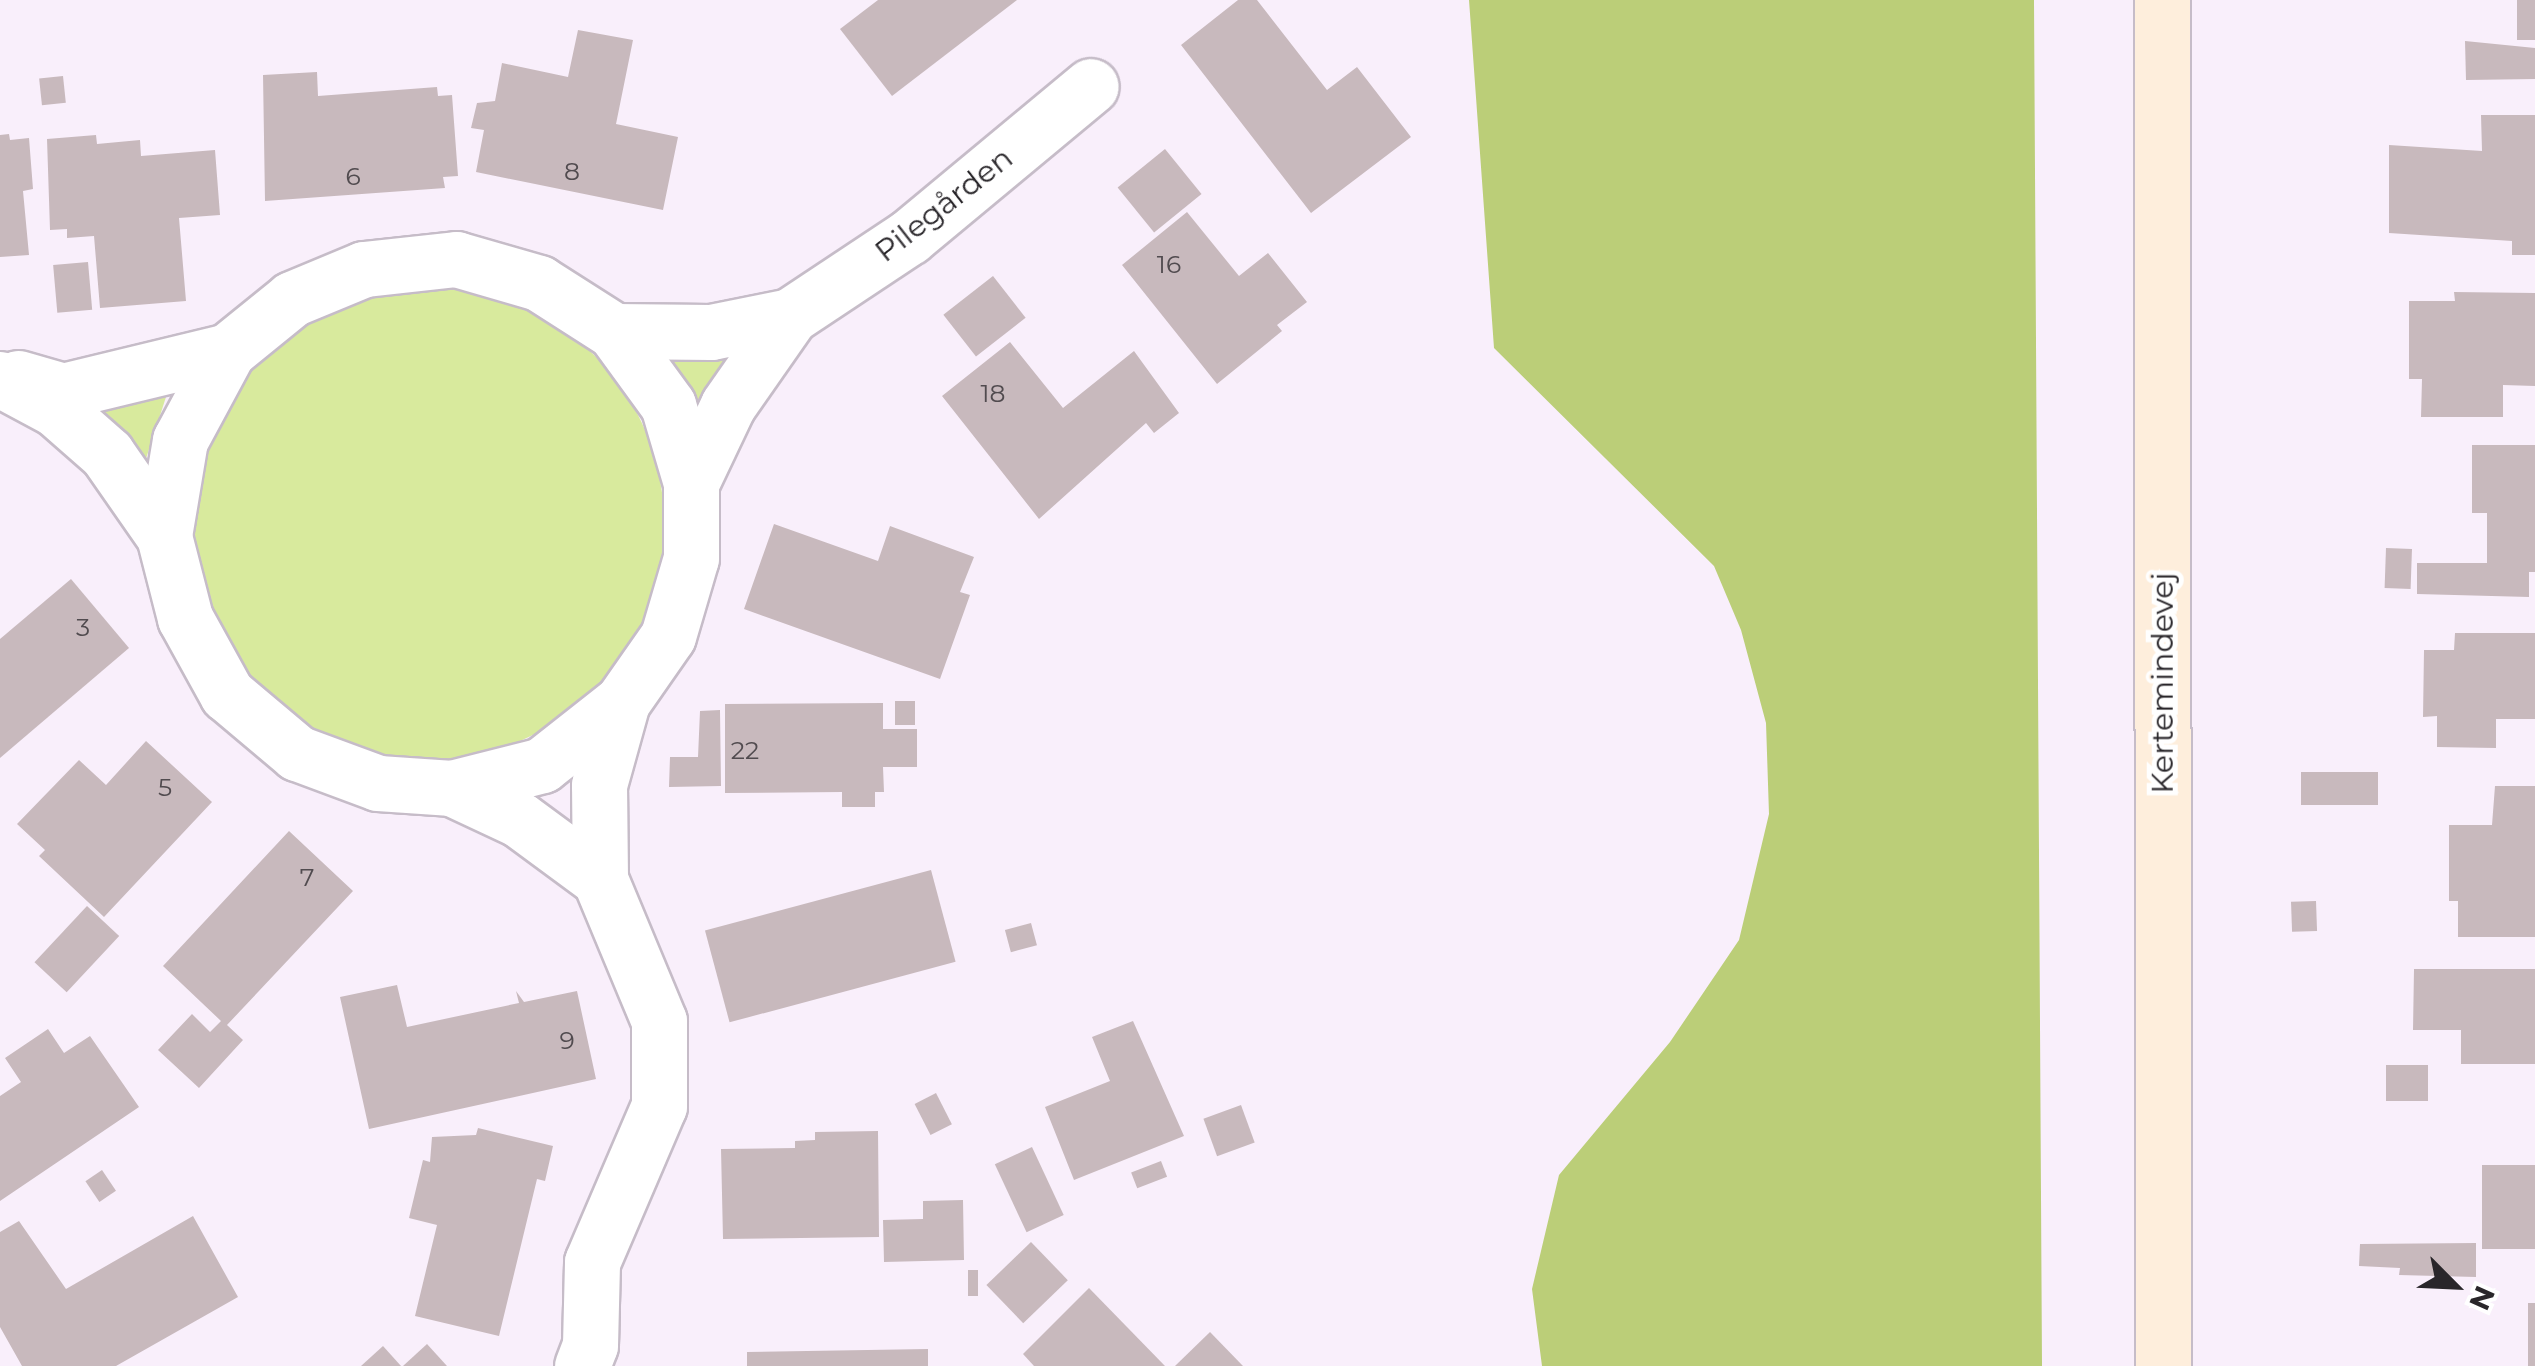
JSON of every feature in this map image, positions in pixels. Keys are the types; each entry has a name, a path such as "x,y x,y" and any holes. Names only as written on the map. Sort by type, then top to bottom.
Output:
{"main road":[{"name":"Kertemindevej","path":"2162,0 2164,1366"}],"street":[{"name":"Pilegården","path":"691,483 728,404 790,316 910,237 1092,86"},
{"name":"Pilegården","path":"0,376 56,409 107,454 164,536 184,618 227,694 297,753 378,782 452,788 542,765 622,702 668,636 692,558 691,483 668,405 614,331 539,283 456,259 346,277 292,299 228,351 180,440 164,536"},
{"name":"Pilegården","path":"614,331 711,332 790,316"},
{"name":"Pilegården","path":"0,376 63,391 228,351"},
{"name":"Pilegården","path":"591,1359 592,1262 659,1106 659,1021 600,878 599,786 622,702"},
{"name":"Pilegården","path":"452,788 520,820 600,878"}],"green space":[{"path":"1469,0 2034,0 2042,1366 1542,1366 1532,1289 1559,1175 1670,1042 1739,940 1769,814 1766,723 1741,630 1714,566 1494,348"},
{"path":"427,286 473,291 518,304 559,326 594,356 624,391 646,432 659,477 664,523 659,569 646,614 624,655 594,690 559,720 518,742 473,755 427,760 381,755 336,742 295,720 260,690 230,655 208,614 195,569 190,523 195,477 208,432 230,391 260,356 295,326 336,304 381,291"},
{"path":"756,340 700,414 668,360"},
{"path":"166,397 142,471 87,410"}],"building":[{"path":"878,0 1017,0 892,96 840,29"},
{"path":"1238,0 1257,0 1327,90 1357,67 1411,137 1311,213 1181,45"},
{"path":"2517,0 2535,0 2535,40 2517,40"},
{"path":"578,30 633,40 616,124 678,137 663,210 476,172 484,130 471,128 477,103 495,101 502,63 568,77"},
{"path":"2465,41 2535,48 2535,79 2466,80"},
{"path":"317,72 318,96 437,87 438,96 452,95 458,176 443,177 445,188 265,201 263,75"},
{"path":"63,76 66,103 42,105 39,79"},
{"path":"2481,115 2535,115 2535,255 2512,255 2512,241 2389,233 2389,145 2482,151"},
{"path":"9,134 10,140 29,138 33,189 23,191 29,255 0,257 0,135"},
{"path":"96,135 97,144 140,140 141,156 215,150 220,215 179,218 186,301 100,308 94,236 67,238 67,229 50,230 47,139"},
{"path":"1165,149 1202,194 1154,232 1118,187"},
{"path":"1187,212 1239,276 1268,253 1307,302 1277,325 1282,331 1217,384 1122,265"},
{"path":"88,262 92,310 57,313 53,265"},
{"path":"993,276 1026,318 976,357 943,315"},
{"path":"2454,292 2535,293 2535,386 2503,385 2503,417 2421,417 2422,379 2409,379 2409,301 2455,301"},
{"path":"1010,342 1063,408 1134,351 1179,413 1154,433 1146,423 1039,519 942,396"},
{"path":"2472,445 2535,445 2535,572 2529,572 2529,597 2417,594 2417,563 2487,563 2487,513 2472,513"},
{"path":"774,524 878,561 890,526 974,557 960,592 970,595 940,679 744,609"},
{"path":"2386,548 2412,549 2411,589 2385,588"},
{"path":"71,579 129,648 0,758 0,639"},
{"path":"2455,633 2535,633 2535,719 2496,719 2496,748 2437,747 2437,716 2423,717 2424,650 2454,650"},
{"path":"895,701 915,701 915,725 895,725"},
{"path":"883,703 883,729 917,729 917,767 883,767 884,792 875,792 875,807 842,807 842,792 725,793 725,704"},
{"path":"720,710 721,786 669,787 670,757 698,757 700,711"},
{"path":"146,741 212,802 104,917 39,856 45,850 17,824 79,760 106,785"},
{"path":"2301,772 2378,772 2378,805 2301,805"},
{"path":"2495,786 2535,786 2535,937 2458,937 2458,901 2449,901 2449,825 2492,825"},
{"path":"289,831 353,891 227,1025 243,1040 199,1088 158,1050 192,1014 210,1032 221,1021 163,966"},
{"path":"931,870 956,962 730,1022 705,931"},
{"path":"2316,901 2317,931 2292,932 2291,902"},
{"path":"87,906 119,936 67,992 34,962"},
{"path":"1031,923 1037,945 1011,952 1005,930"},
{"path":"2414,969 2535,969 2535,1064 2461,1064 2461,1030 2413,1030"},
{"path":"397,985 407,1027 519,1003 516,991 524,1002 577,991 596,1079 369,1129 340,997"},
{"path":"1133,1021 1184,1136 1074,1180 1045,1107 1110,1081 1092,1037"},
{"path":"48,1029 64,1053 90,1036 139,1107 0,1201 0,1096 21,1082 5,1058"},
{"path":"2386,1065 2428,1065 2428,1101 2386,1101"},
{"path":"936,1093 952,1124 931,1135 915,1104"},
{"path":"1241,1105 1255,1143 1217,1156 1203,1119"},
{"path":"478,1128 553,1146 545,1181 537,1179 499,1336 415,1316 437,1225 409,1218 423,1160 430,1162 432,1137 476,1135"},
{"path":"878,1131 879,1237 723,1239 721,1149 795,1148 795,1141 815,1140 815,1132"},
{"path":"1032,1147 1064,1215 1027,1232 995,1164"},
{"path":"1161,1161 1167,1177 1137,1188 1131,1172"},
{"path":"2482,1165 2535,1165 2535,1249 2482,1249"},
{"path":"102,1170 116,1191 99,1202 85,1181"},
{"path":"963,1200 964,1260 884,1262 883,1220 923,1219 923,1201"},
{"path":"193,1216 238,1297 116,1366 22,1366 0,1327 0,1232 19,1221 66,1289"},
{"path":"1031,1242 1068,1280 1023,1323 986,1285"},
{"path":"2476,1243 2476,1277 2399,1275 2400,1268 2359,1266 2360,1244"},
{"path":"968,1270 978,1270 978,1296 968,1296"},
{"path":"1089,1288 1165,1366 1034,1366 1023,1354"},
{"path":"2528,1303 2535,1303 2535,1366 2528,1366"},
{"path":"1210,1332 1243,1366 1175,1366"},
{"path":"427,1344 447,1366 403,1366"},
{"path":"383,1346 401,1366 361,1366"},
{"path":"928,1349 928,1366 747,1366 747,1352"}]}
